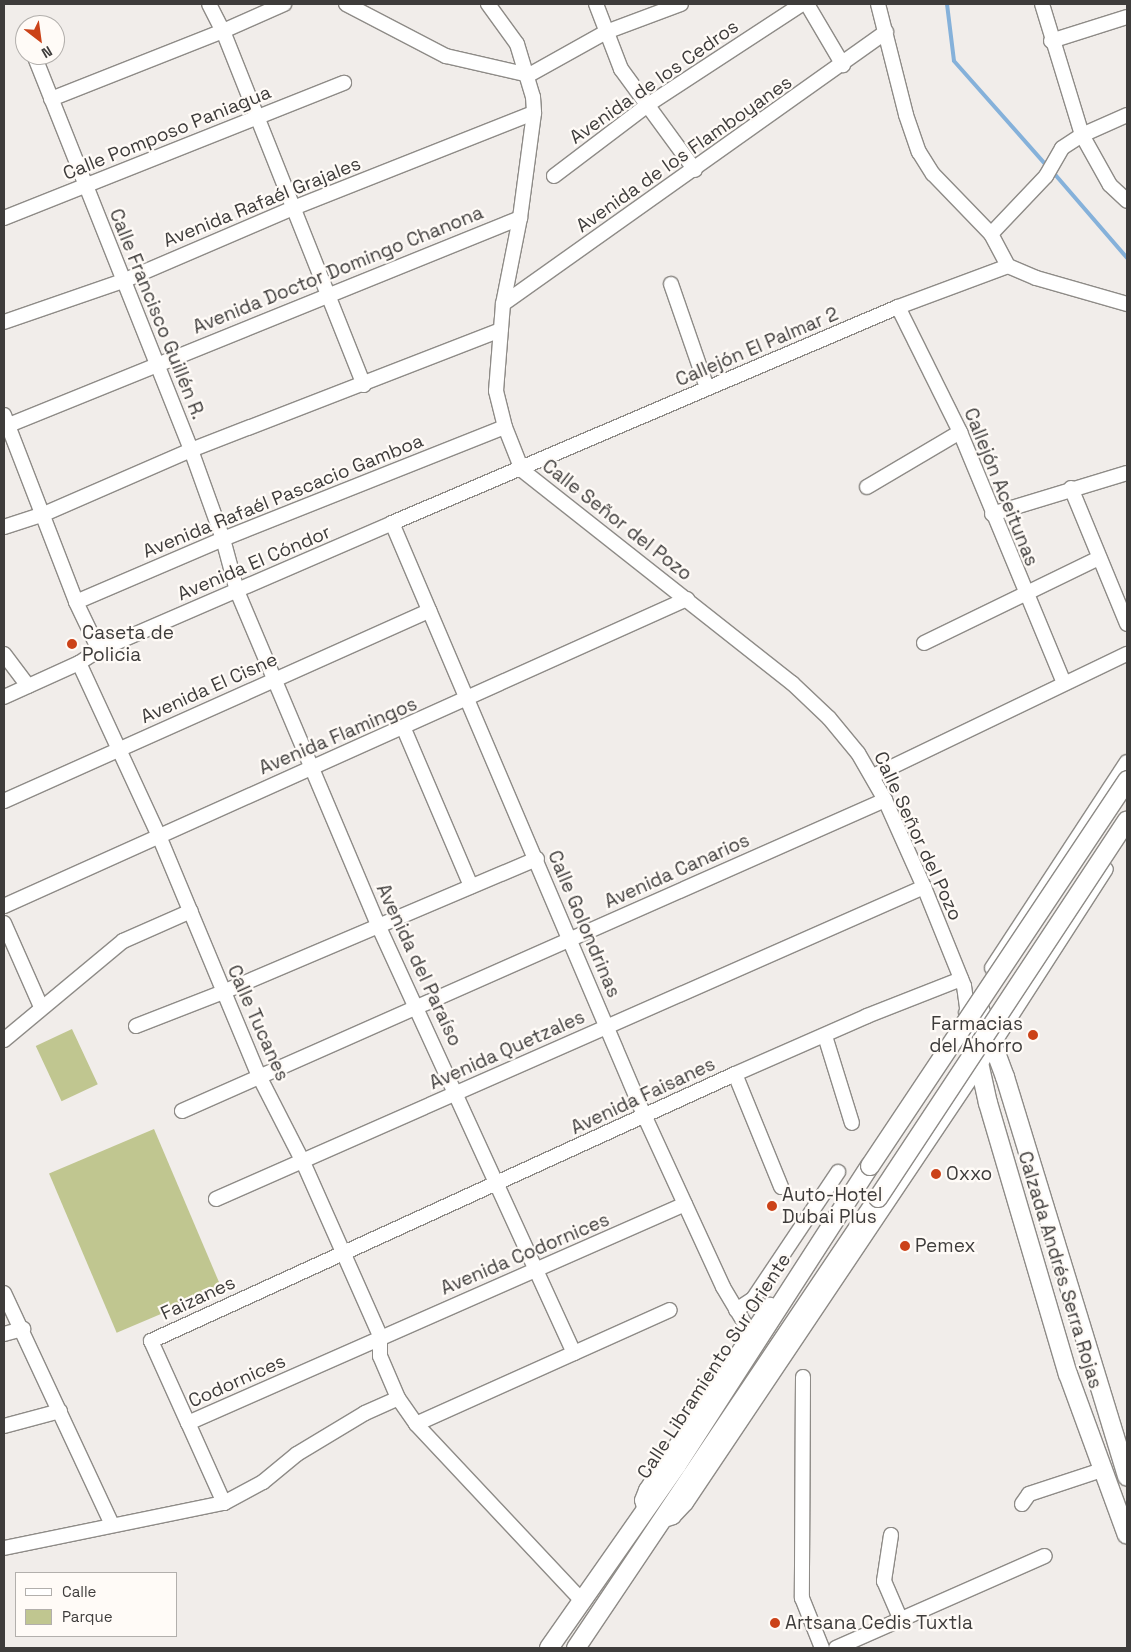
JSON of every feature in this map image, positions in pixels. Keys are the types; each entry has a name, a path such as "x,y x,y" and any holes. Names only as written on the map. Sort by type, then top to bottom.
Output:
{"main road":[{"name":"Calle Libramiento Sur Oriente","path":"549,1648 676,1465 875,1158 1127,780"},
{"path":"576,1648 661,1520 692,1478 1127,821"},
{"name":"Calzada Andrés Serra Rojas","path":"968,998 994,1044 1105,1411 1126,1469"},
{"name":"Calzada Andrés Serra Rojas","path":"968,998 979,1066 1054,1328 1083,1418 1127,1535"},
{"path":"1083,1418 1105,1411"}],"street":[{"path":"209,4 223,31 291,209 329,296 364,385"},
{"path":"51,99 223,31 284,4"},
{"path":"346,4 446,56 529,75 606,32 680,4"},
{"name":"Calle Señor del Pozo","path":"488,4 517,44 529,75 534,113 520,218 503,304 496,391 505,427 522,470 792,683 828,718 858,753 873,776 885,800 924,887 968,998"},
{"path":"596,4 621,69 649,104 695,170"},
{"name":"Avenida de los Cedros","path":"554,176 649,104 802,4"},
{"path":"807,4 843,65"},
{"path":"878,4 906,116 919,152 934,174 991,234 1008,266 1036,278 1127,304"},
{"path":"1042,4 1051,40 1082,135 1110,185 1127,201"},
{"path":"1051,40 1127,17"},
{"name":"Avenida de los Flamboyanes","path":"503,304 843,65 886,32"},
{"name":"Calle Francisco Guillén R.","path":"38,65 191,450 223,539 237,590"},
{"name":"Calle Pomposo Paniagua","path":"4,218 344,83"},
{"name":"Avenida Rafaél Grajales","path":"4,322 123,280 291,209 534,113"},
{"path":"991,234 1046,176 1062,148 1082,135 1127,115"},
{"name":"Avenida Doctor Domingo Chanona","path":"5,422 329,296 520,218"},
{"name":"Callejón El Palmar 2","path":"522,470 898,307 1008,266"},
{"path":"671,284 708,388"},
{"name":"Callejón Aceitunas","path":"898,307 960,432 1025,595 1064,683"},
{"path":"4,527 44,514 191,450 364,385 501,330"},
{"path":"5,422 44,514 76,602 99,650"},
{"name":"Avenida Rafaél Pascacio Gamboa","path":"76,602 223,539 505,427"},
{"path":"867,487 960,432"},
{"name":"Avenida El Cóndor","path":"4,697 80,663 99,650 522,470"},
{"path":"992,514 1071,488 1127,473"},
{"path":"1071,488 1127,624"},
{"name":"Calle Golondrinas","path":"392,524 537,859 644,1116 736,1310 751,1334"},
{"path":"924,643 1099,558"},
{"name":"Avenida del Paraíso","path":"237,590 378,925 458,1094 574,1353"},
{"name":"Avenida Flamingos","path":"4,906 158,836 404,729 687,599"},
{"name":"Avenida El Cisne","path":"4,801 429,611"},
{"path":"4,654 28,686"},
{"path":"873,776 1127,654"},
{"name":"Calle Tucanes","path":"80,663 191,911 259,1076 303,1162 380,1336 380,1356 398,1398 416,1424 582,1601"},
{"path":"404,729 471,886"},
{"path":"645,1511 642,1500 646,1490 751,1334 968,998 1127,762"},
{"name":"Avenida Canarios","path":"182,1111 416,1005 885,800"},
{"path":"661,1520 673,1517 686,1503 994,1044 1127,836"},
{"path":"136,1026 223,992 537,859"},
{"name":"Avenida Quetzales","path":"216,1199 458,1094 607,1026 924,887"},
{"path":"4,1040 41,1007 124,941 191,911"},
{"path":"4,923 41,1007"},
{"name":"Avenida Faisanes","path":"343,1252 498,1184 736,1074 825,1036 968,998"},
{"path":"825,1036 852,1123"},
{"path":"736,1074 781,1187"},
{"path":"736,1310 752,1299 838,1172"},
{"name":"Avenida Codornices","path":"380,1336 685,1204"},
{"name":"Faizanes","path":"188,1423 152,1341 343,1252"},
{"path":"4,1294 23,1329 112,1525"},
{"path":"416,1424 670,1310"},
{"path":"4,1334 23,1329"},
{"name":"Codornices","path":"224,1503 188,1423 380,1336"},
{"path":"803,1377 802,1598 822,1648"},
{"path":"4,1548 224,1503 264,1482 297,1454 365,1413 398,1398"},
{"path":"4,1426 60,1411"},
{"path":"1022,1504 1029,1494 1102,1470"},
{"path":"891,1535 884,1581 900,1618"},
{"path":"836,1648 900,1618 1044,1556"}],"green space":[{"path":"72,1029 98,1084 62,1101 36,1046"},
{"path":"154,1129 222,1288 117,1333 49,1174"}],"waterway":[{"path":"947,4 954,61 1047,166"},
{"path":"1052,171 1127,258"}],"place":[{"name":"Caseta de Policia","path":"72,644"},
{"name":"Farmacias del Ahorro","path":"1033,1035"},
{"name":"Oxxo","path":"936,1174"},
{"name":"Auto-Hotel Dubai Plus","path":"772,1206"},
{"name":"Pemex","path":"905,1246"},
{"name":"Artsana Cedis Tuxtla","path":"775,1623"}]}
